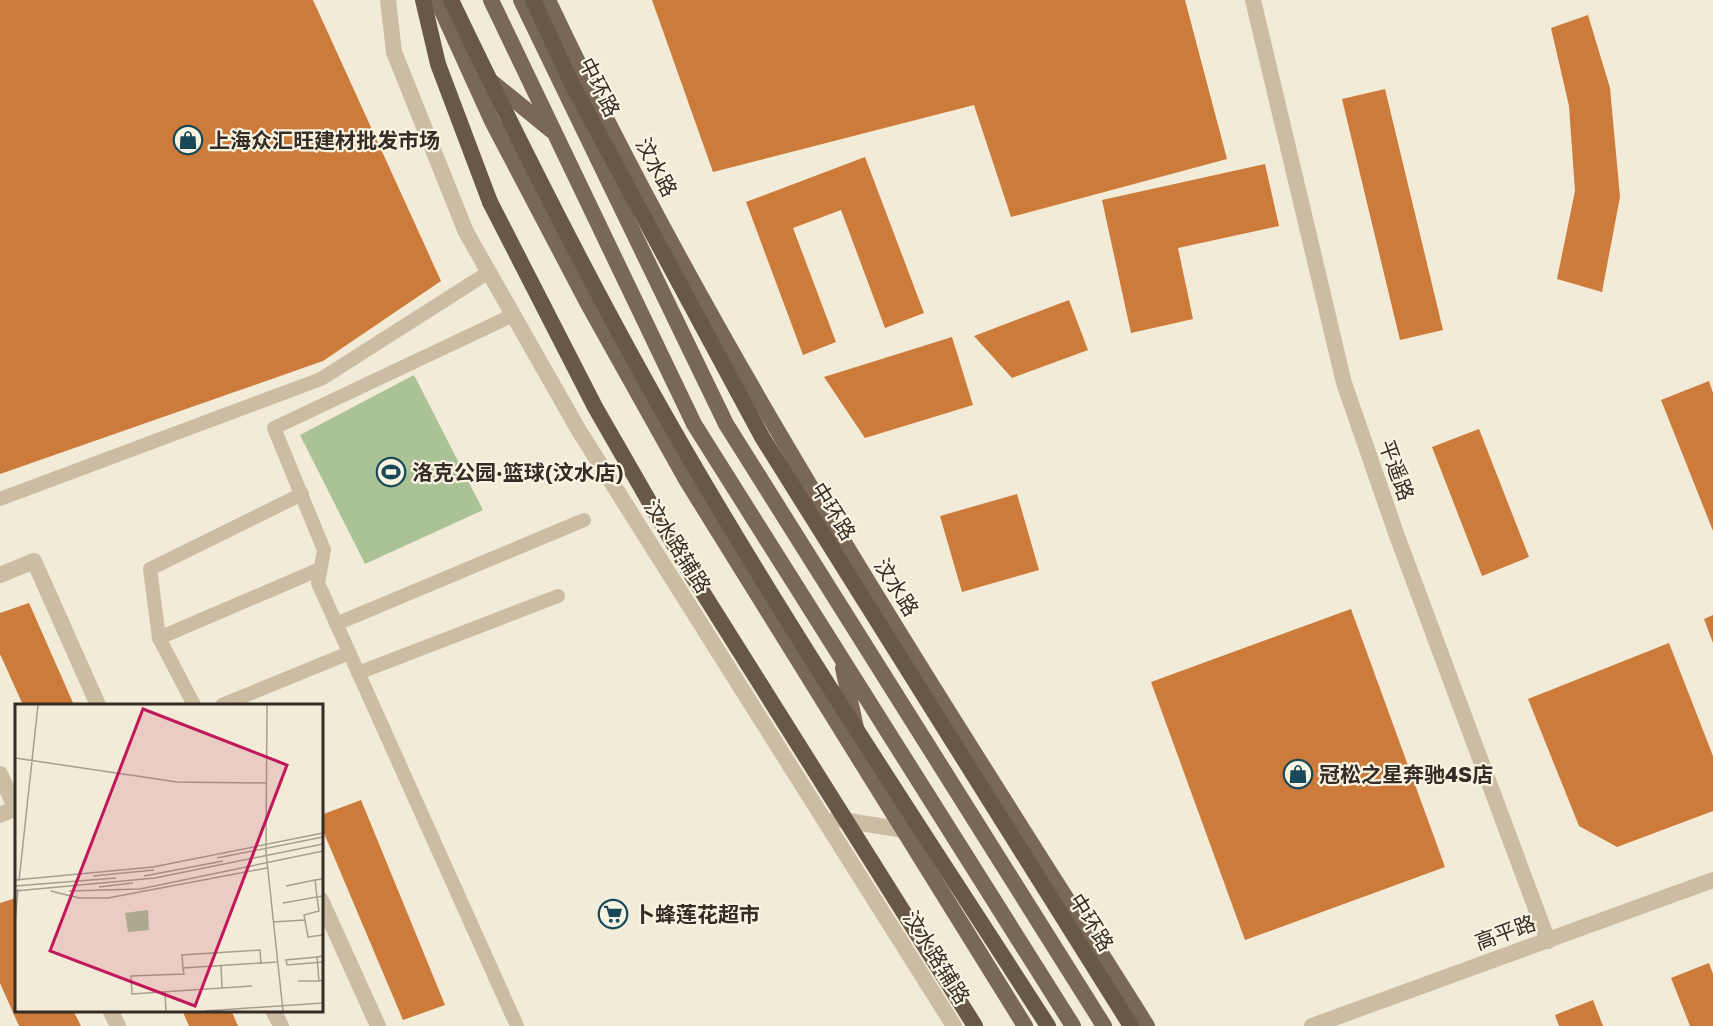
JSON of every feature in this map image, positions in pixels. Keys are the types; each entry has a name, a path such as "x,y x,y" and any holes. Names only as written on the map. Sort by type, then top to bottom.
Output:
{"highway":[{"path":"423,0 438,64 490,202 595,407 688,569 975,1026"},
{"path":"452,0 511,124 699,475 805,648 1048,1026"},
{"name":"中环路","path":"532,0 582,103 762,437 1131,1026"}],"main road":[{"path":"437,0 492,121 587,302 676,461 1025,1026"},
{"path":"491,0 694,424 1073,1026"},
{"path":"521,0 726,424 1104,1026"},
{"name":"汶水路","path":"548,0 584,77 677,253 776,430 880,603 1147,1026"},
{"path":"463,58 555,132"},
{"path":"840,655 864,766"}],"street":[{"name":"汶水路辅路","path":"388,0 394,52 466,232 585,439 954,1026"},
{"name":"平遥路","path":"1253,0 1298,196 1347,393 1389,514 1548,941"},
{"path":"0,575 34,561 98,704"},
{"path":"0,774 15,807"},
{"path":"0,815 15,809"},
{"path":"823,818 904,830"},
{"name":"高平路","path":"1312,1026 1713,880"},
{"path":"322,902 378,1026"},
{"path":"110,1011 118,1026"},
{"path":"274,1011 281,1026"}],"lane":[{"path":"0,499 321,379 489,272"},
{"path":"513,315 274,428 324,550 318,583 517,1026"},
{"path":"193,704 159,638 150,569 302,494"},
{"path":"336,624 584,520"},
{"path":"159,638 320,569"},
{"path":"358,673 558,596"},
{"path":"224,704 349,653"}],"green space":[{"name":"洛克公园·篮球(汶水店)","path":"414,375 483,510 365,564 300,435"}],"building":[{"name":"上海众汇旺建材批发市场","path":"0,0 313,0 441,281 323,361 0,474"},
{"path":"652,0 1185,0 1227,159 1011,217 974,105 713,172"},
{"path":"1588,15 1610,88 1620,197 1602,292 1557,279 1575,191 1569,106 1551,28"},
{"path":"1385,89 1443,330 1400,340 1342,99"},
{"path":"865,157 924,313 885,328 841,210 793,228 836,342 803,355 746,202"},
{"path":"1265,164 1279,226 1178,248 1193,319 1131,333 1102,200"},
{"path":"1069,300 1088,350 1012,378 974,336"},
{"path":"952,337 973,405 865,438 824,377"},
{"path":"1709,381 1713,393 1713,531 1661,400"},
{"path":"1479,429 1529,557 1482,576 1432,447"},
{"path":"1017,494 1039,570 962,592 940,516"},
{"path":"29,603 74,704 23,704 0,654 0,613"},
{"name":"冠松之星奔驰4S店","path":"1351,609 1445,867 1245,940 1151,682"},
{"path":"1713,615 1713,643 1704,619"},
{"path":"1669,643 1713,756 1713,811 1617,847 1579,826 1528,699"},
{"path":"361,800 445,1005 403,1020 322,828 322,815"},
{"path":"15,898 15,1011 74,1011 81,1026 19,1026 0,983 0,903"},
{"path":"1709,963 1713,974 1713,1026 1690,1026 1671,978"},
{"path":"1593,1000 1603,1026 1559,1026 1555,1015"},
{"path":"182,1011 231,1011 238,1026 189,1026"}],"place":[{"name":"上海众汇旺建材批发市场","path":"188,140"},
{"name":"洛克公园·篮球(汶水店)","path":"391,472"},
{"name":"冠松之星奔驰4S店","path":"1298,774"},
{"name":"卜蜂莲花超市","path":"613,914"}]}
